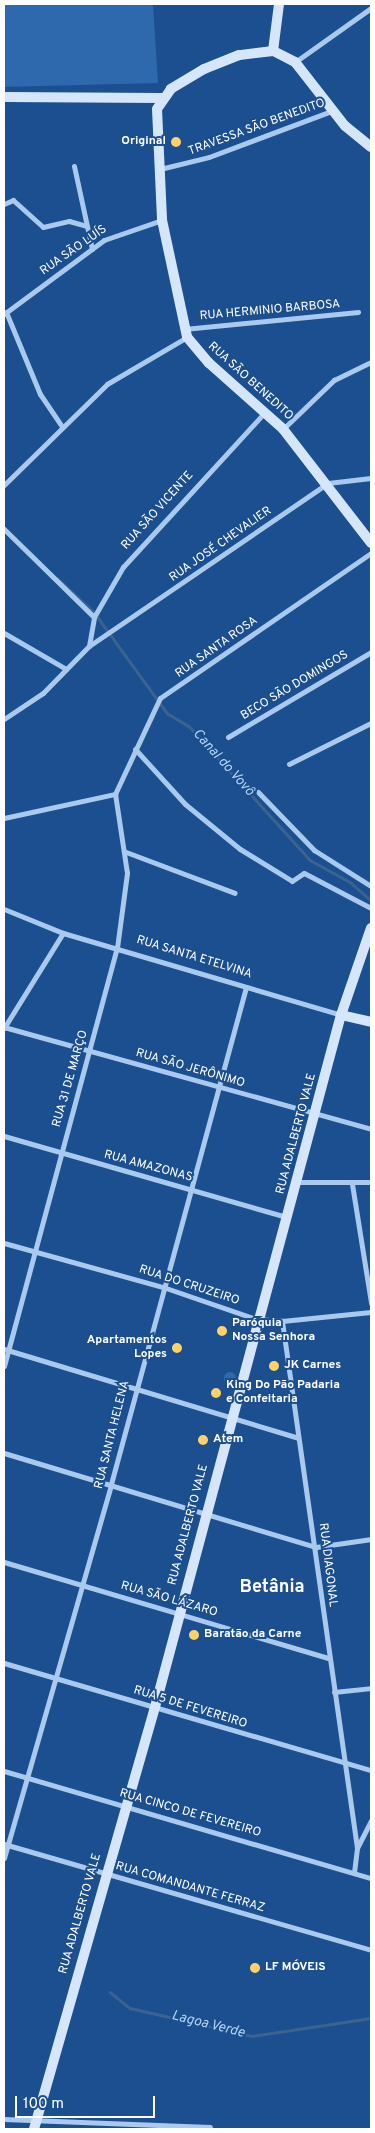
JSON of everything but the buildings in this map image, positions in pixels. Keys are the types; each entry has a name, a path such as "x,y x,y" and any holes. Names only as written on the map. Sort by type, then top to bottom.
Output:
{"street":[{"path":"273,51 279,4"},
{"path":"295,62 371,8"},
{"path":"4,97 162,98 224,60 273,51 295,62 334,110 371,147"},
{"name":"RUA SÃO BENEDITO","path":"162,98 156,124 157,169 162,220 185,333 209,363 283,429 328,483 371,543"},
{"name":"TRAVESSA SÃO BENEDITO","path":"157,169 208,157 334,110"},
{"path":"74,166 92,248"},
{"path":"4,204 12,200 43,227 69,221 86,226"},
{"name":"RUA SÃO LUÍS","path":"5,313 92,248 118,233 162,220"},
{"name":"RUA HERMINIO BARBOSA","path":"4,485 62,427 124,372 185,333 358,312"},
{"path":"5,313 40,394 62,427"},
{"path":"283,429 327,385 371,362"},
{"name":"RUA SÃO VICENTE","path":"88,646 95,614 143,541 265,412"},
{"path":"4,475 8,480"},
{"name":"RUA JOSÉ CHEVALIER","path":"88,646 114,632 328,483 371,478"},
{"path":"4,528 95,614"},
{"name":"RUA SANTA ROSA","path":"115,794 160,698 371,553"},
{"path":"4,633 66,669"},
{"path":"4,719 43,694 88,646"},
{"name":"BECO SÃO DOMINGOS","path":"228,737 371,652"},
{"path":"289,764 371,722"},
{"path":"135,749 185,804 240,849 292,881 304,873 371,908"},
{"path":"258,792 314,850 371,886"},
{"path":"4,818 115,794"},
{"name":"RUA 31 DE MARÇO","path":"4,1366 6,1350 117,948 126,893 126,852 115,794"},
{"path":"126,852 235,893"},
{"name":"RUA SANTA ETELVINA","path":"4,909 11,915 63,933 341,1015 371,1022"},
{"name":"RUA ADALBERTO VALE","path":"35,2126 105,1873 155,1707 178,1614 234,1417 256,1319 298,1182 341,1015 371,928"},
{"path":"4,1028 63,933"},
{"name":"RUA SANTA HELENA","path":"4,1858 5,1844 29,1779 111,1484 217,1087 246,987"},
{"name":"RUA SÃO JERÔNIMO","path":"4,1028 371,1129"},
{"name":"RUA AMAZONAS","path":"4,1136 287,1217"},
{"path":"298,1182 352,1184 371,1182"},
{"path":"352,1184 371,1303"},
{"name":"RUA DO CRUZEIRO","path":"4,1243 34,1253 163,1287 256,1319 282,1321 371,1312"},
{"name":"RUA DIAGONAL","path":"282,1321 298,1438 316,1547 342,1764 357,1848 354,1872"},
{"path":"6,1350 136,1387 298,1438"},
{"path":"4,1453 206,1512 316,1547 371,1539"},
{"name":"RUA SÃO LÁZARO","path":"4,1562 328,1658"},
{"name":"RUA 5 DE FEVEREIRO","path":"4,1663 342,1764 371,1770"},
{"path":"334,1692 371,1688"},
{"name":"RUA CINCO DE FEVEREIRO","path":"4,1771 371,1878"},
{"path":"357,1848 371,1820"},
{"name":"RUA COMANDANTE FERRAZ","path":"5,1844 371,1950"},
{"path":"4,2119 35,2126 210,2127"}],"shaded area":[{"path":"4,4 153,4 158,83 4,87"},
{"path":"228,1372 232,1372 236,1378 232,1384 228,1384 224,1380 224,1376"}],"waterway":[{"name":"Canal do Vovô","path":"57,578 94,612 167,713 189,726 310,860 350,882 371,900"},
{"name":"Lagoa Verde","path":"110,1992 130,2008 252,2036 371,2018"}],"place":[{"name":"Original","path":"176,142"},
{"name":"Paróquia Nossa Senhora","path":"222,1331"},
{"name":"Apartamentos Lopes","path":"177,1348"},
{"name":"JK Carnes","path":"274,1366"},
{"name":"King Do Pão Padaria e Confeitaria","path":"216,1393"},
{"name":"Atem","path":"203,1440"},
{"name":"Baratão da Carne","path":"194,1635"},
{"name":"LF MÓVEIS","path":"255,1968"}],"district":[{"name":"Betânia","path":"272,1588"}]}
